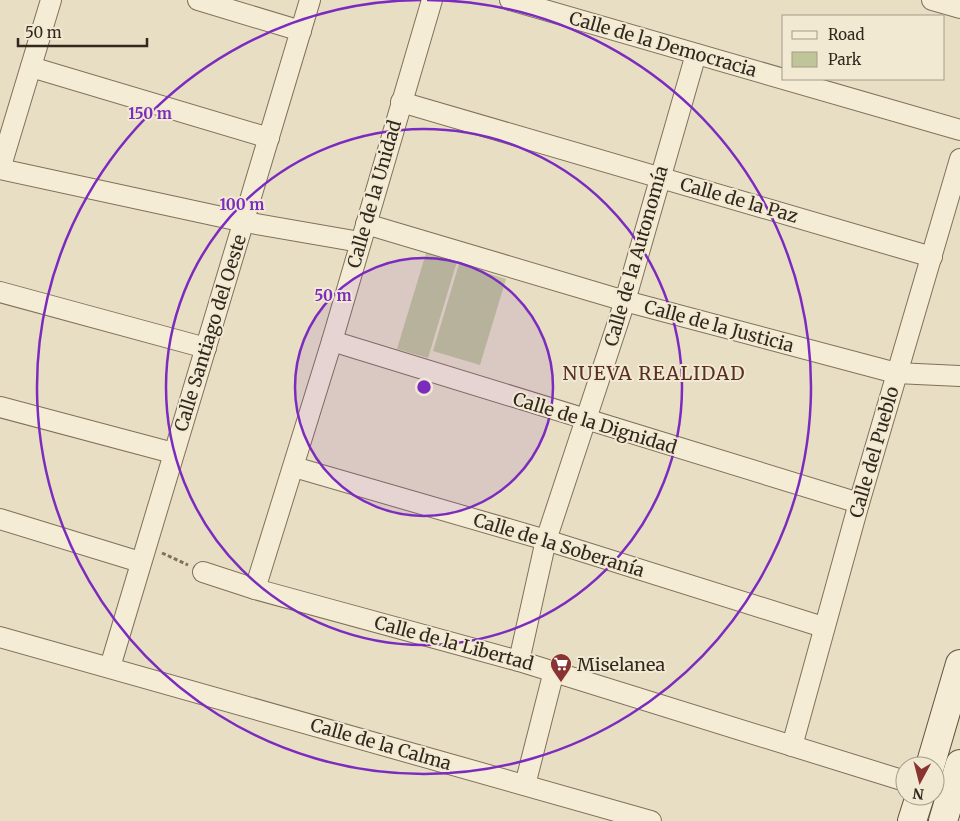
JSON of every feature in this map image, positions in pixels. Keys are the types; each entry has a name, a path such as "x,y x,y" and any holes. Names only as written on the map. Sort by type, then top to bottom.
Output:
{"main road":[{"path":"933,756 960,664"},
{"path":"943,821 959,773"},
{"path":"912,821 917,806"}],"street":[{"path":"0,169 51,0"},
{"path":"198,0 301,31"},
{"name":"Calle Santiago del Oeste","path":"110,667 143,553 245,222 310,0"},
{"name":"Calle de la Unidad","path":"255,589 332,341 432,0"},
{"name":"Calle de la Democracia","path":"510,0 782,79"},
{"path":"932,0 960,8"},
{"name":"Calle de la Autonomía","path":"519,660 546,540 625,300 696,54"},
{"path":"31,67 269,138"},
{"name":"Calle de la Democracia","path":"786,80 960,130"},
{"name":"Calle de la Paz","path":"402,102 932,257"},
{"name":"Calle del Pueblo","path":"792,746 823,627 960,160"},
{"name":"Calle de la Justicia","path":"0,169 245,222 363,233 625,300 896,373 960,376"},
{"path":"0,292 206,348"},
{"name":"Calle de la Dignidad","path":"332,341 859,503"},
{"path":"0,407 174,453"},
{"name":"Calle de la Soberanía","path":"294,467 546,540 823,627"},
{"path":"0,519 143,553"},
{"name":"Calle de la Libertad","path":"203,572 255,589 519,660 895,777"},
{"name":"Calle de la Calma","path":"0,637 651,821"},
{"path":"525,785 554,671"}],"path":[{"path":"143,553 203,572"}],"green space":[{"path":"427,250 458,258 428,358 397,349"},
{"path":"459,264 506,279 480,365 433,351"}],"place":[{"name":"Miselanea","path":"561,683"}],"district":[{"name":"NUEVA REALIDAD","path":"654,373"}]}
